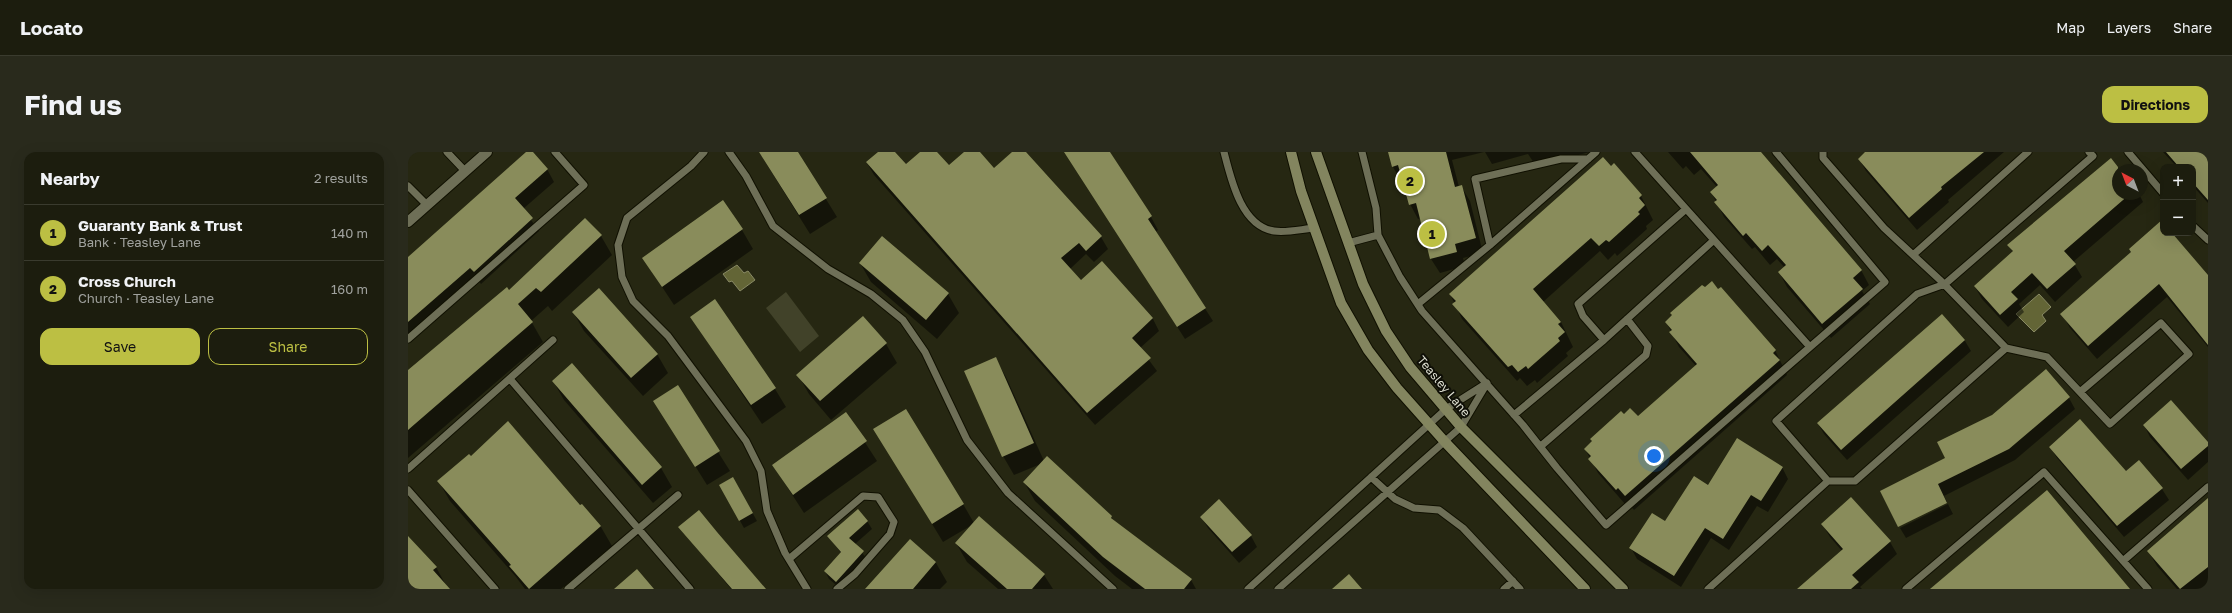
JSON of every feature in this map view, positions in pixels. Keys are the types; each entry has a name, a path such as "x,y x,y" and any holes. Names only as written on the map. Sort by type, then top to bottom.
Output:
{"main road":[{"path":"1291,152 1301,191 1341,303 1368,350 1392,382 1430,424 1444,442 1585,589"},
{"name":"Teasley Lane","path":"1316,152 1363,284 1386,331 1410,367 1461,427 1623,589"}],"street":[{"path":"408,222 487,152"}],"lane":[{"path":"447,152 465,172"},
{"path":"408,339 584,185 555,152"},
{"path":"704,152 691,166 627,218 618,245 622,277 633,301 668,336 746,441 761,471 767,511 789,559 807,589"},
{"path":"729,152 746,176 773,226 828,270 872,294 903,320 925,352 967,440 1008,493 1113,589"},
{"path":"1224,152 1229,171 1242,204 1252,220 1264,228 1275,232 1314,228"},
{"path":"1362,152 1376,208 1378,235 1400,277 1418,304 1514,414 1606,526 1885,282 1776,152"},
{"path":"1418,304 1490,245 1596,152"},
{"path":"1636,152 1810,347"},
{"path":"1823,152 1822,158 1884,228 1945,284 2006,348 2047,357 2110,424 2189,354 2161,323 2080,392"},
{"path":"1913,254 2028,152"},
{"path":"1828,481 1776,421 1918,294 1945,284 2093,156 2089,152"},
{"path":"2128,152 2160,189"},
{"path":"1490,245 1474,179 1561,158 1588,159"},
{"path":"408,186 427,205"},
{"path":"1604,340 1583,316 1578,304 1686,208"},
{"path":"2196,229 2208,240"},
{"path":"1348,243 1378,235"},
{"path":"1514,414 1604,340 1714,240"},
{"path":"1541,446 1646,355 1648,346 1627,319"},
{"path":"408,469 553,340"},
{"path":"1708,589 1828,481 1855,481 2006,348"},
{"path":"510,379 690,589"},
{"path":"1248,589 1446,409 1487,383"},
{"path":"1278,589 1461,427 1487,383"},
{"path":"1906,589 2044,472 2148,589"},
{"path":"1371,477 1388,493 1414,508 1439,510 1463,528 1520,589"},
{"path":"2123,561 2208,487"},
{"path":"408,490 495,589"},
{"path":"568,589 678,495"},
{"path":"789,559 863,496 878,497 894,522 890,534 854,574 837,589"},
{"path":"1504,589 1513,581"}],"shaded area":[{"path":"737,265 744,273 748,271 755,280 740,291 732,281 729,282 723,274"},
{"path":"786,292 819,336 800,352 766,308"},
{"path":"2039,294 2051,307 2042,315 2046,321 2034,332 2016,314"}],"building":[{"path":"526,152 533,152 548,169 515,198 533,218 474,272 470,268 408,322 408,257"},
{"path":"759,152 798,152 827,198 799,215"},
{"path":"878,152 895,152 906,164 920,152 937,152 949,165 964,152 980,152 994,168 1012,152 1026,152 1102,236 1086,251 1079,243 1061,258 1081,280 1102,261 1153,318 1132,338 1151,358 1087,413 866,162"},
{"path":"1064,152 1110,152 1152,216 1148,219 1206,308 1177,327"},
{"path":"1388,152 1446,152 1455,187 1462,185 1476,238 1455,244 1457,252 1430,259 1416,203 1409,205 1398,165 1392,167"},
{"path":"1690,152 1761,152 1862,270 1853,278 1863,289 1822,324 1778,272 1786,265 1768,245 1762,251 1746,233 1743,236 1714,202 1717,200 1710,192 1718,185"},
{"path":"1865,152 1984,152 1941,187 1942,189 1909,218 1858,159"},
{"path":"2166,152 2202,152 2208,159 2208,200 2196,186 2196,164 2176,164"},
{"path":"1603,157 1611,166 1614,163 1642,195 1639,198 1645,205 1638,212 1640,214 1609,242 1606,240 1599,246 1591,238 1533,289 1561,322 1558,324 1565,332 1558,338 1560,341 1528,369 1526,366 1518,372 1512,365 1508,367 1452,304 1456,301 1449,294"},
{"path":"2111,158 2116,164 2112,164 2112,200 2123,200 2064,251 2076,264 2047,289 2032,273 2011,292 2018,299 2000,315 1974,286 2013,251 2007,245"},
{"path":"723,200 743,229 662,287 642,258"},
{"path":"585,218 602,235 541,292 536,288 518,304 533,322 408,430 408,370 507,287 509,290"},
{"path":"2160,222 2160,236 2175,236 2208,275 2208,345 2159,284 2088,346 2060,314 2131,252 2129,249"},
{"path":"882,236 949,293 926,320 859,263"},
{"path":"1712,281 1718,289 1721,287 1776,350 1773,353 1780,360 1625,496 1618,488 1616,490 1588,459 1591,456 1584,449 1592,441 1590,439 1621,411 1624,414 1630,408 1638,416 1697,364 1669,332 1672,330 1665,322 1672,315 1670,313 1702,285 1705,287"},
{"path":"599,288 658,354 631,378 572,312"},
{"path":"715,299 776,388 751,405 690,317"},
{"path":"1942,314 1965,340 1841,450 1817,423"},
{"path":"863,316 887,343 820,401 796,375"},
{"path":"996,357 1034,443 1002,457 964,371"},
{"path":"572,363 662,467 642,485 552,381"},
{"path":"2046,369 2070,397 2009,449 1938,484 1947,503 1898,527 1880,491 1945,458 1937,442 1992,415"},
{"path":"678,385 720,451 695,467 653,401"},
{"path":"2171,400 2208,442 2208,446 2181,469 2143,425"},
{"path":"906,409 964,504 932,524 873,429"},
{"path":"846,412 867,441 793,495 772,465"},
{"path":"2080,419 2126,471 2139,460 2163,488 2117,526 2049,447"},
{"path":"508,421 580,505 582,504 601,526 529,589 509,566 511,565 437,481 469,454 471,456"},
{"path":"1737,438 1783,467 1761,501 1751,495 1723,539 1705,528 1674,576 1629,548 1652,513 1665,521 1694,476 1708,485"},
{"path":"1047,456 1112,516 1111,518 1192,579 1184,589 1145,589 1103,557 1023,482"},
{"path":"733,477 753,513 739,521 719,485"},
{"path":"2047,490 2130,589 1930,589"},
{"path":"1851,497 1891,541 1852,575 1859,582 1851,589 1797,589 1843,549 1821,524"},
{"path":"2208,498 2208,567 2180,589 2147,551"},
{"path":"1219,499 1252,535 1232,552 1200,517"},
{"path":"858,509 868,521 849,538 864,551 836,582 824,571 841,552 827,536"},
{"path":"699,510 766,589 732,589 678,527"},
{"path":"979,516 1045,574 1032,589 1007,589 955,543"},
{"path":"408,536 437,567 433,570 450,589 408,589"},
{"path":"910,539 936,562 913,589 865,589"},
{"path":"637,569 654,589 614,589"},
{"path":"1349,574 1362,589 1332,589"}],"place":[{"name":"Cross Church","path":"1410,181"},
{"name":"Guaranty Bank & Trust","path":"1432,234"}]}
